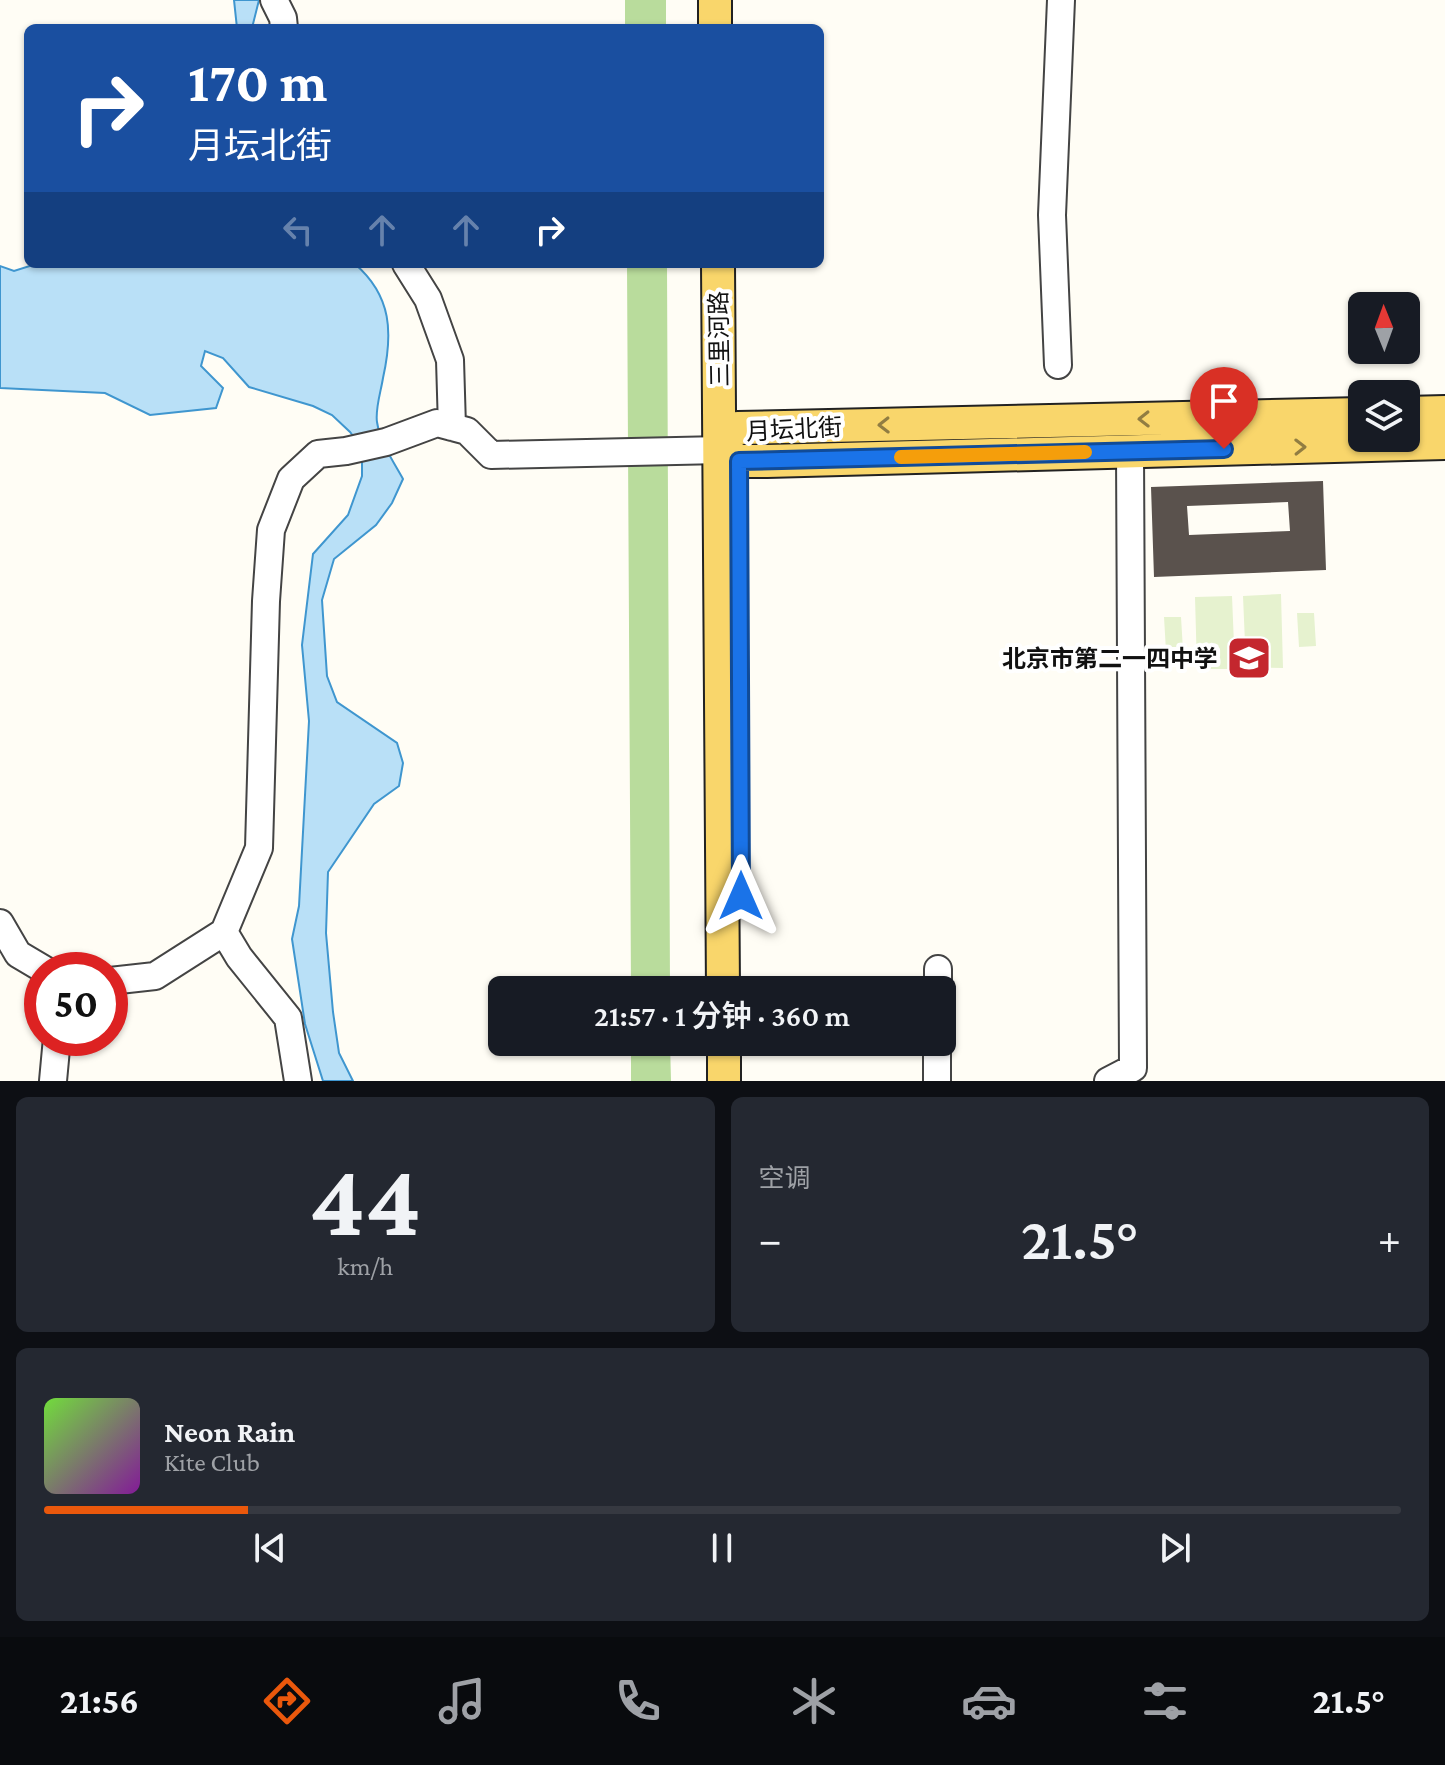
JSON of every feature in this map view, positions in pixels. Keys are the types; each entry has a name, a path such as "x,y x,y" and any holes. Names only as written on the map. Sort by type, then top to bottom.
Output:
{"main road":[{"path":"715,0 715,24"},
{"path":"732,0 732,24"},
{"name":"三里河路","path":"718,268 733,446 742,976"},
{"name":"三里河路","path":"723,976 735,268"},
{"path":"1420,413 1445,412"},
{"name":"月坛北街","path":"733,446 1348,415"},
{"name":"月坛北街","path":"733,446 1130,451 1445,443"},
{"path":"724,1056 724,1081"},
{"path":"742,1056 742,1081"}],"street":[{"path":"274,0 284,24"},
{"path":"1058,365 1052,215 1061,0"},
{"path":"409,268 428,299 450,360 452,427"},
{"path":"128,979 155,976 224,932 259,848 271,530 291,479 318,454 386,442 437,423 467,431 491,455 733,446"},
{"path":"1108,1081 1133,1068 1130,451"},
{"path":"0,923 18,954 24,958"},
{"path":"224,932 239,957 288,1018 298,1081"},
{"path":"53,1081 55,1056"},
{"path":"937,1056 937,1081"}],"green space":[{"path":"625,0 666,0 666,24 625,24"},
{"path":"627,268 667,268 670,976 631,976"},
{"path":"1281,594 1283,668 1246,667 1243,596"},
{"path":"1232,596 1235,669 1197,669 1195,597"},
{"path":"1297,613 1314,613 1316,646 1299,647"},
{"path":"1164,617 1181,617 1183,650 1166,651"},
{"path":"631,1056 670,1056 671,1081 631,1081"}],"water":[{"path":"234,0 259,0 253,24 237,24"},
{"path":"0,266 14,271 24,268 359,268 383,302 388,346 377,422 384,444 403,479 392,503 376,525 334,559 322,600 327,676 337,702 397,743 403,763 399,786 374,804 328,872 326,933 333,1012 339,1053 353,1081 323,1081 305,1024 292,939 299,906 309,721 302,645 313,554 348,515 362,476 362,448 332,415 313,406 249,387 223,358 205,351 201,366 223,388 216,408 150,415 105,393 0,388"}],"building":[{"path":"1323,481 1326,570 1154,577 1151,487","holes":["1288,502 1290,531 1189,535 1187,506"]}],"slow traffic":[{"path":"901,457 1085,452"}],"place":[{"name":"北京市第二一四中学","path":"1249,658"}],"route":[{"path":"741,896 739,461 1224,449"}]}
